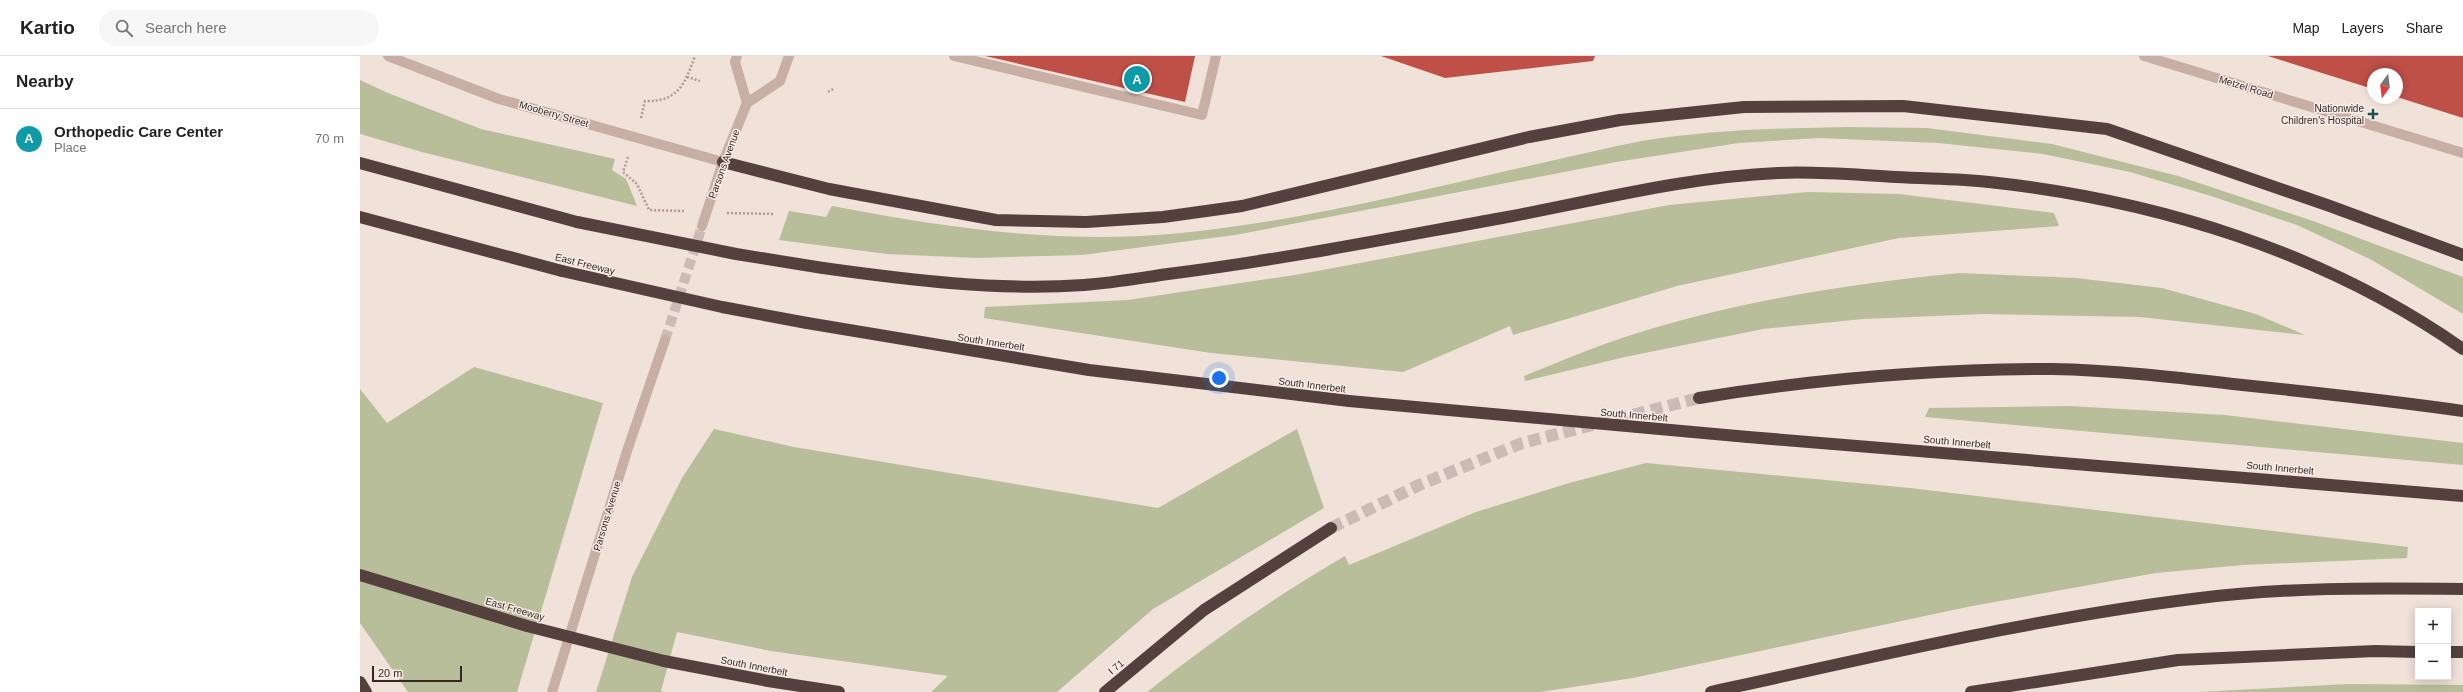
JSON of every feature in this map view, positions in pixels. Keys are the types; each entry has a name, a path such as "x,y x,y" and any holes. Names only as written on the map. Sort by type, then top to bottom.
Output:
{"highway":[{"path":"723,162 829,188 996,220 1086,222 1163,217 1242,206 1529,137 1620,120 1744,107 1903,106 2107,129 2327,205 2463,255"},
{"path":"360,163 577,222 736,254 906,279 1014,286 1084,285 1271,261 1530,212 1656,186 1778,173 1856,175 1989,182 2105,200 2201,223 2289,254 2417,318 2458,346"},
{"name":"East Freeway","path":"361,218 562,271 656,293 807,323"},
{"name":"South Innerbelt","path":"807,323 1089,370 1349,401 1748,437 2463,496"},
{"path":"1698,398 1777,385 1922,372 2054,369 2188,379 2393,401 2463,411"},
{"name":"I 71","path":"1105,692 1204,610 1331,528"},
{"name":"East Freeway","path":"360,575 527,626 664,661"},
{"path":"1711,692 2003,630 2193,598 2344,588 2463,589"},
{"path":"1971,692 2178,660 2375,651 2415,652"},
{"path":"2451,652 2463,652"},
{"name":"South Innerbelt","path":"664,661 768,681 839,692"},
{"path":"360,682 366,692"}],"street":[{"name":"Mooberry Street","path":"388,56 499,99 723,162"},
{"path":"737,56 736,62 747,103 780,81 789,56"},
{"path":"954,56 1202,115 1216,56"},
{"name":"Metzel Road","path":"2144,56 2463,153"},
{"name":"Parsons Avenue","path":"702,226 723,162 747,103"},
{"name":"Parsons Avenue","path":"552,692 627,451 665,340"}],"path":[{"path":"687,77 700,81"},
{"path":"828,92 833,89"}],"green space":[{"path":"360,80 388,93 481,129 615,159 612,170 626,179 637,206 422,152 360,134"},
{"path":"1848,127 1927,128 2052,144 2178,176 2313,221 2463,277 2463,314 2370,259 2297,225 2211,196 2130,172 2043,154 1938,143 1819,138 1739,143 1616,162 1235,235 1082,255 976,258 887,254 779,240 789,211 826,217 832,206 918,221 1049,236 1137,236 1181,233 1273,221 1365,203 1642,141 1694,134 1745,130"},
{"path":"1808,192 1899,194 2054,213 2059,226 1899,238 1677,286 1513,335 1510,326 1403,372 1211,353 984,318 985,307 1128,300 1301,274 1669,205"},
{"path":"1960,273 2076,278 2162,288 2256,314 2305,335 2140,317 1984,314 1863,319 1763,329 1625,357 1525,381 1524,376 1597,347 1663,325 1705,314 1789,296 1832,289 1917,277"},
{"path":"474,367 603,403 517,692 408,692 360,623 360,389 387,423"},
{"path":"2070,406 2225,415 2463,443 2463,465 1925,417 1929,408"},
{"path":"714,429 794,447 1158,508 1297,429 1324,508 1153,609 1057,692 931,692 948,676 771,651 677,632 661,691 665,692 596,692 632,577 682,478"},
{"path":"1646,463 1910,488 2408,547 2407,558 2243,565 2156,573 1967,607 1633,678 1540,692 1147,692 1244,620 1319,571 1345,556 1349,565 1476,512 1569,483"},
{"path":"2348,684 2463,685 2463,692 2198,692"}],"building":[{"path":"985,56 1195,56 1185,102"},
{"path":"1381,56 1595,56 1593,61 1445,78"},
{"path":"2268,56 2463,56 2463,118 2403,99 2403,68 2367,68 2367,87"}],"tunnel":[{"path":"665,340 702,226"},
{"path":"1331,528 1419,485 1522,443 1699,398"}],"place":[{"name":"Orthopedic Care Center","path":"1137,79"},
{"name":"Nationwide Children's Hospital","path":"2373,114"}]}
